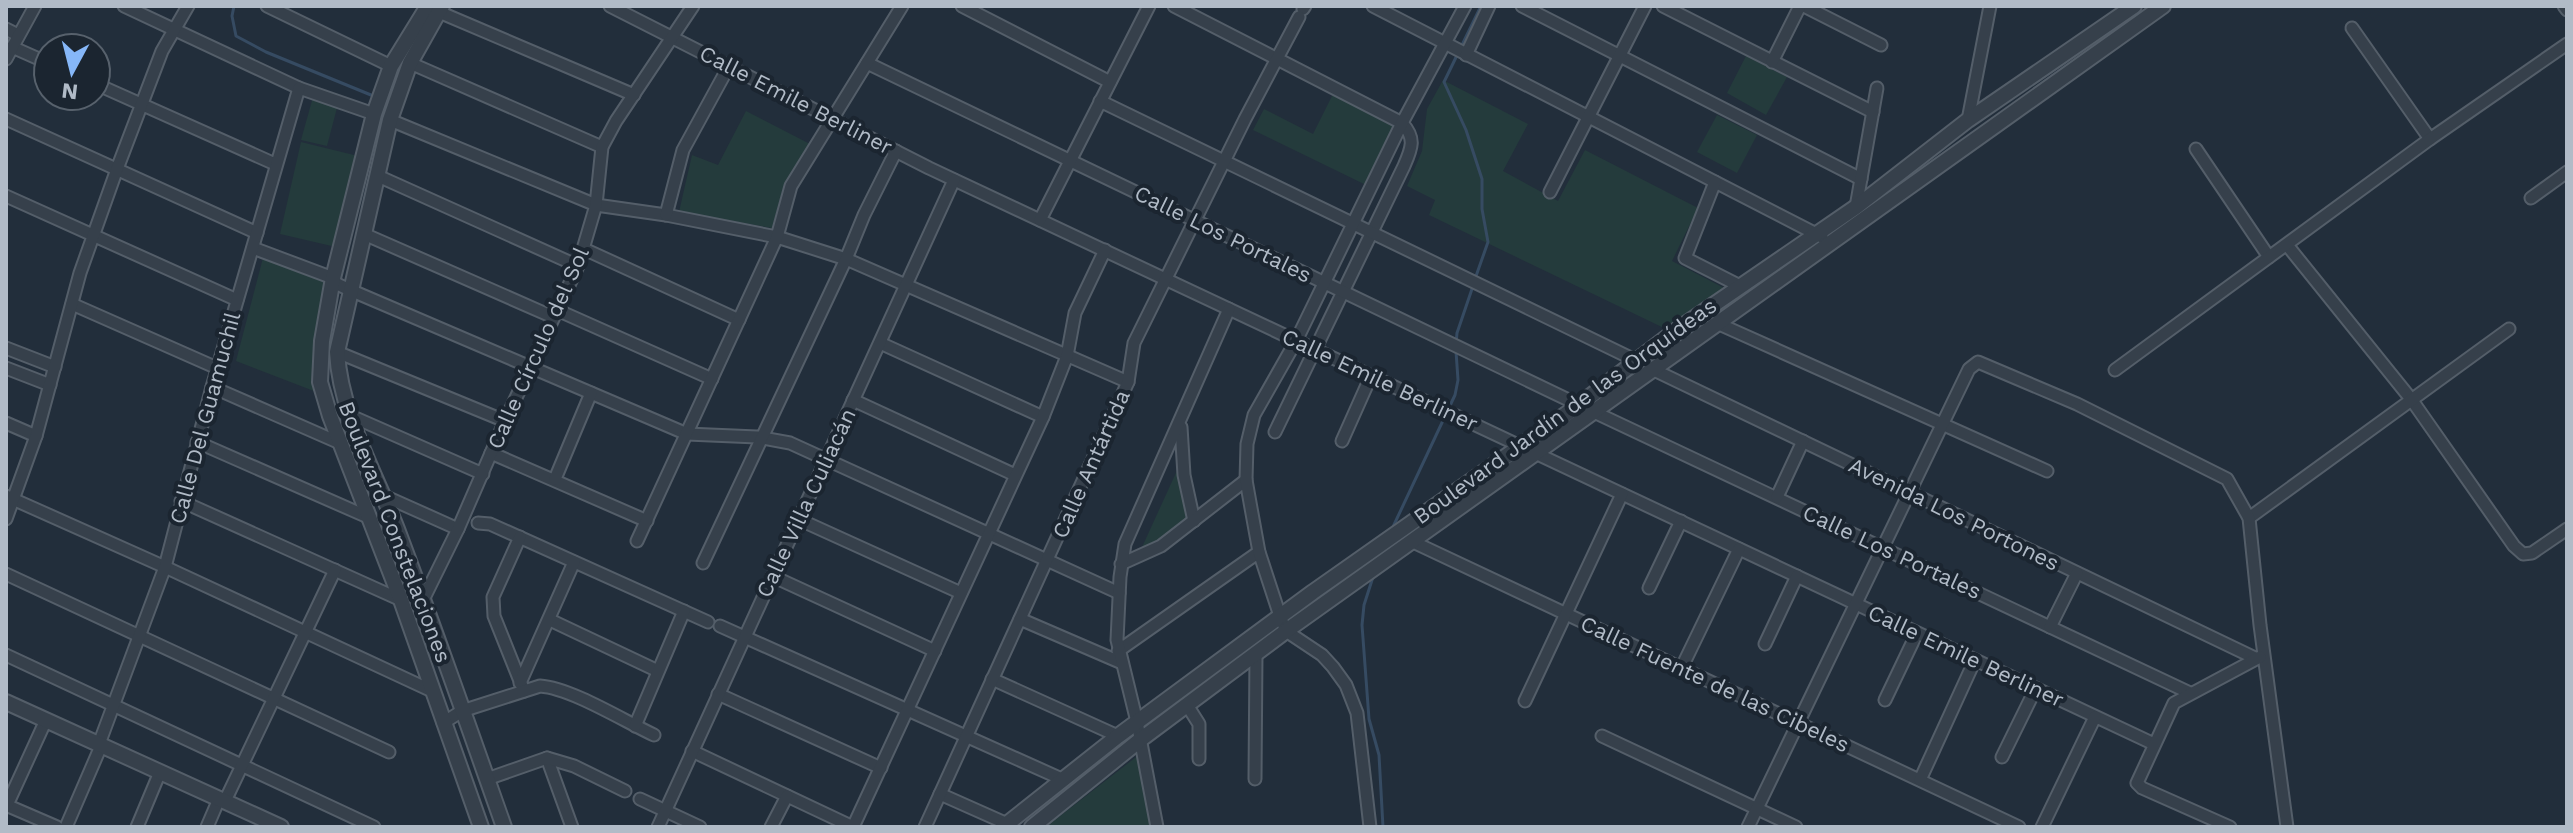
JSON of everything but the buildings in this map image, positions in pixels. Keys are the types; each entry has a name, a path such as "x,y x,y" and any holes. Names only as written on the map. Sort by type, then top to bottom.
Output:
{"street":[{"path":"6,59 35,6"},
{"path":"124,6 299,88 374,114"},
{"path":"6,519 10,498 36,436 72,304 117,169 162,51 188,6"},
{"path":"267,6 391,66"},
{"name":"Calle Emile Berliner","path":"610,6 954,180 2154,744"},
{"path":"637,541 777,237 791,186 902,6"},
{"path":"962,6 1110,82"},
{"path":"1040,220 1149,6"},
{"path":"1174,6 1402,123 1410,131 1411,149 1275,432"},
{"path":"1373,6 1833,242"},
{"path":"1370,827 1359,720 1354,703 1346,685 1322,655 1286,631 1259,552 1246,480 1247,444 1254,415 1296,341 1402,123 1465,6"},
{"path":"1466,55 1489,6"},
{"path":"1522,6 1861,179"},
{"path":"1550,192 1645,6"},
{"path":"1663,6 1873,112"},
{"path":"1772,62 1802,6 1881,45"},
{"path":"1968,120 1990,6"},
{"path":"2135,6 2158,8"},
{"name":"Boulevard Jardín de las Orquídeas","path":"1008,826 1118,736 1372,549 1579,405 1740,286 1856,207 1968,120 2135,6"},
{"path":"432,7 634,95"},
{"name":"Boulevard Constelaciones","path":"432,7 391,66 374,114 342,285 337,352 341,389 401,539 422,603 481,827"},
{"name":"Boulevard Constelaciones","path":"432,7 390,120 364,234 322,341 320,382 432,691 453,717 487,779 504,827"},
{"name":"Calle Círculo del Sol","path":"422,603 578,266 596,205 602,147 692,8"},
{"name":"Boulevard Jardín de las Orquídeas","path":"1032,827 1140,740 1286,631 2158,8"},
{"name":"Calle Antártida","path":"925,827 1128,382 1134,343 1302,11"},
{"path":"2352,28 2430,139"},
{"path":"6,29 15,41 32,52"},
{"path":"2115,370 2430,139 2567,44"},
{"path":"410,63 602,147"},
{"name":"Calle Los Portales","path":"867,63 1579,405"},
{"path":"666,215 683,150 729,66"},
{"name":"Calle Del Guamuchil","path":"66,827 100,745 165,567 217,368 299,88"},
{"path":"1856,207 1877,88"},
{"path":"382,89 398,95"},
{"path":"112,91 275,164"},
{"path":"1100,101 1637,361"},
{"path":"6,119 257,233"},
{"path":"390,120 596,205 777,237 846,259 1128,382"},
{"path":"2196,149 2269,257"},
{"path":"703,563 896,151"},
{"path":"2531,198 2567,172"},
{"path":"378,176 578,266"},
{"name":"Calle Villa Culiacán","path":"658,827 954,180"},
{"path":"1715,182 1685,258 1740,286"},
{"path":"6,196 237,300"},
{"path":"364,234 712,379"},
{"path":"2287,245 2411,399 2514,546 2523,554 2532,553 2567,529"},
{"path":"253,248 687,434 763,437 790,443 1119,593"},
{"path":"584,249 739,320"},
{"path":"692,751 853,827 1043,417 1067,356 1075,313 1105,250"},
{"path":"72,304 217,368"},
{"path":"1157,827 1137,722 1120,657 1121,564 1125,544 1229,309"},
{"path":"1719,324 2047,471"},
{"path":"2249,518 2509,329"},
{"path":"880,343 1043,417"},
{"path":"6,348 55,367"},
{"path":"337,352 505,421"},
{"path":"1748,827 1974,363 1987,364 2077,404 2227,479 2249,518 2260,625 2259,657 2287,827"},
{"path":"6,368 50,385"},
{"name":"Avenida Los Portones","path":"1654,370 2259,657"},
{"path":"1342,441 1371,376"},
{"path":"212,387 342,444"},
{"path":"555,479 591,393"},
{"path":"853,400 1015,475"},
{"name":"Calle Los Portales","path":"1594,412 2190,693"},
{"path":"351,416 483,474"},
{"path":"1181,422 1184,475 1194,521"},
{"path":"6,423 36,436"},
{"path":"1777,497 1803,441"},
{"path":"197,442 370,518"},
{"path":"491,453 647,521"},
{"path":"1121,564 1161,546 1246,480"},
{"path":"1525,701 1622,494"},
{"path":"382,495 458,529"},
{"path":"10,498 432,691"},
{"path":"181,501 401,600"},
{"path":"798,519 961,593"},
{"path":"1649,588 1681,521"},
{"path":"478,523 490,524 520,537 1064,780"},
{"path":"520,537 493,597 492,606 522,687"},
{"path":"381,545 401,539"},
{"name":"Calle Fuente de las Cibeles","path":"1411,541 2019,827"},
{"path":"1681,669 1739,549"},
{"path":"1120,657 1259,552"},
{"path":"522,687 574,562"},
{"path":"207,827 242,765 335,570"},
{"path":"2050,627 2077,573"},
{"path":"6,574 389,752"},
{"path":"772,576 935,651"},
{"path":"1765,644 1797,576"},
{"path":"635,726 684,611"},
{"path":"1020,619 1120,657"},
{"path":"550,620 658,671"},
{"path":"1885,700 1917,633"},
{"path":"1255,779 1256,654"},
{"path":"6,655 374,827"},
{"path":"2230,827 2138,785 2172,706 2190,693 2259,657"},
{"path":"1920,780 1975,660"},
{"path":"992,679 1118,736"},
{"path":"453,717 522,687 540,686 654,735"},
{"path":"2002,757 2036,688"},
{"path":"718,694 881,768"},
{"path":"6,702 280,827"},
{"path":"1187,705 1199,724 1199,759"},
{"path":"2042,827 2095,717"},
{"path":"46,720 6,805 57,827"},
{"path":"1602,736 1796,827"},
{"path":"547,758 572,827"},
{"path":"487,779 547,758 574,766 625,791"},
{"path":"137,827 160,772"},
{"path":"940,794 1008,826"},
{"path":"771,827 787,796"},
{"path":"640,799 700,827"}],"green space":[{"path":"1746,56 1787,77 1766,115 1727,93"},
{"path":"1443,80 1528,124 1503,171 1558,201 1585,150 1698,208 1672,261 1726,289 1666,329 1429,215 1435,200 1407,186 1422,151 1427,109"},
{"path":"1334,92 1397,125 1366,185 1253,130 1264,109 1313,134"},
{"path":"313,97 338,104 327,146 301,140"},
{"path":"746,111 810,144 782,192 772,228 679,212 692,155 718,165"},
{"path":"1717,115 1757,135 1737,173 1697,152"},
{"path":"301,142 358,156 336,247 280,234"},
{"path":"264,254 333,285 319,393 236,361"},
{"path":"1185,453 1186,489 1196,527 1138,556"},
{"path":"1140,754 1155,827 1046,827"}],"waterway":[{"path":"234,6 232,16 236,36 266,52 371,95"},
{"path":"1475,279 1488,242 1482,209 1482,179 1466,130 1444,82 1481,6"},
{"path":"1456,344 1473,286"},
{"path":"1392,529 1455,395 1458,380 1456,351"},
{"path":"1373,577 1364,605 1362,625 1369,719 1379,755 1383,827"}]}
